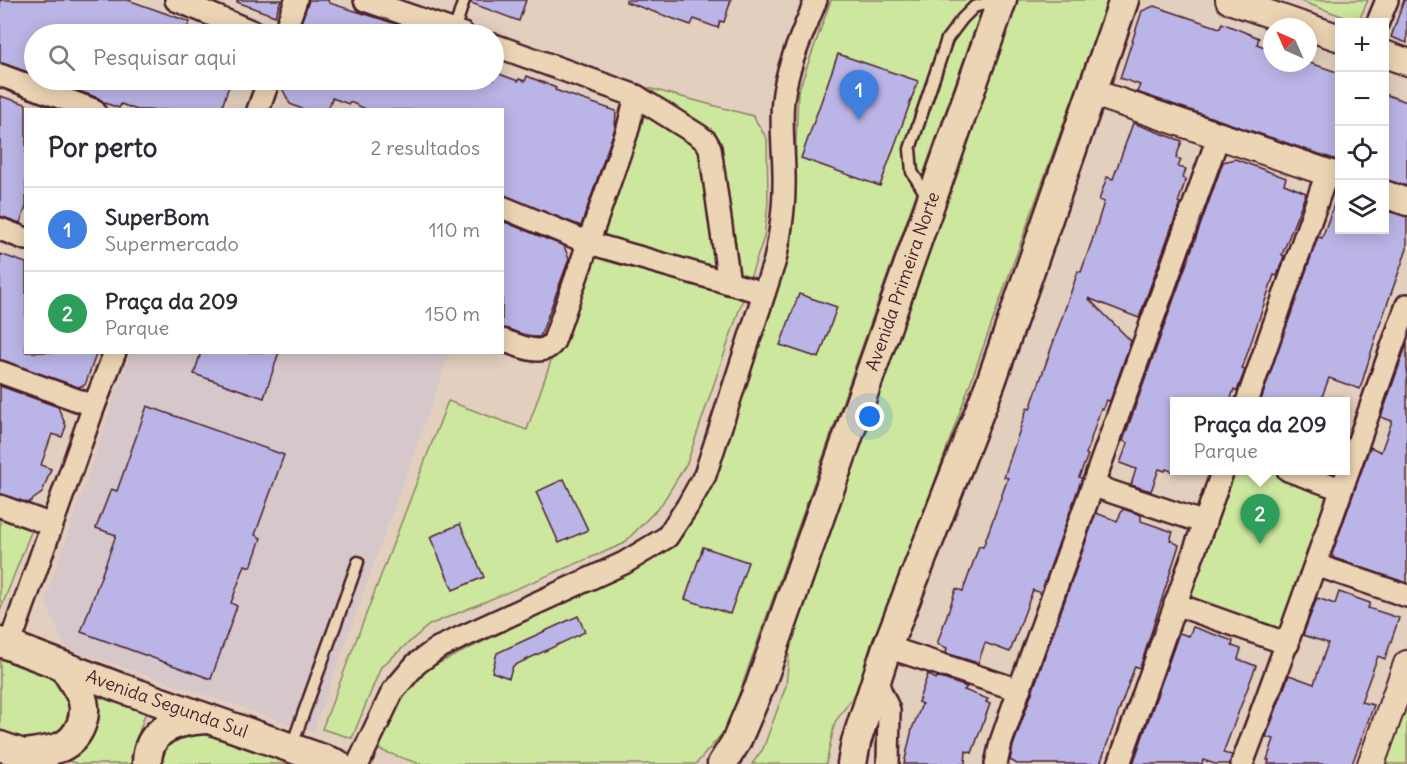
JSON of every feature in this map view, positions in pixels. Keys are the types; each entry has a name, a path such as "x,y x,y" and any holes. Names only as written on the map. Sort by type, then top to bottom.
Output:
{"main road":[{"name":"Avenida Primeira Norte","path":"722,764 736,742 760,686 1002,0"},
{"path":"852,764 856,742 887,647 991,382 1124,0"},
{"name":"Avenida Segunda Sul","path":"5,644 206,719 337,764"},
{"path":"12,750 61,747 79,732 83,714 82,697 64,667"},
{"path":"147,764 152,743 161,731 174,724 206,719"},
{"path":"12,750 53,764"}],"street":[{"path":"176,0 234,24"},
{"path":"288,24 296,0"},
{"path":"365,0 433,24"},
{"path":"358,764 393,691 416,664 438,648 624,562 667,537 687,507 705,475 775,260 781,234 784,187 782,136 784,93 788,74 816,0"},
{"path":"1228,0 1281,18"},
{"path":"1380,18 1387,0"},
{"path":"1317,30 1335,36"},
{"path":"504,49 636,96 706,141 710,148 729,283"},
{"path":"1389,56 1407,62"},
{"path":"0,75 24,84"},
{"path":"40,90 89,108"},
{"path":"261,108 266,90"},
{"path":"1091,92 1333,175 1249,397"},
{"path":"504,341 530,349 542,350 552,345 627,132 636,96"},
{"path":"996,764 1019,690 1219,135"},
{"path":"1389,196 1407,202"},
{"path":"504,208 589,243 764,293"},
{"path":"0,229 24,238"},
{"path":"1350,464 1407,305"},
{"path":"5,644 52,525 114,354"},
{"path":"0,372 94,406"},
{"path":"1119,764 1222,475"},
{"path":"1300,475 1341,489"},
{"path":"1242,764 1288,644 1346,475"},
{"path":"1094,486 1205,523"},
{"path":"0,506 52,525"},
{"path":"1316,565 1407,596"},
{"path":"1175,604 1288,644"},
{"path":"887,647 1019,690"},
{"path":"1371,764 1407,663"},
{"path":"876,681 889,710 888,764"}],"lane":[{"path":"460,24 464,0"},
{"path":"931,202 912,172 910,149 947,39 974,7 997,0"},
{"path":"291,749 358,562"}],"shaded area":[{"path":"130,354 450,354 313,732 65,647 45,601"}],"green space":[{"path":"831,0 985,0 727,728 696,764 420,764 374,748 396,698 423,671 665,553 708,495 792,240 798,92"},
{"path":"1011,0 1108,0 862,684 835,722 826,764 752,764 763,749 786,686 791,635"},
{"path":"1298,0 1368,0 1360,18 1347,18"},
{"path":"618,80 753,116 767,139 768,203 764,237 687,463 661,505 623,544 429,625 381,667 352,738 322,729 448,401 527,430 638,110"},
{"path":"1216,475 1348,475 1354,477 1292,657 1165,612"},
{"path":"0,512 34,524 0,611"},
{"path":"1407,647 1407,764 1366,764"},
{"path":"0,648 55,665 75,699 67,729 27,743 0,733"},
{"path":"82,674 163,701 145,714 131,757 133,764 78,764 55,756 84,738"},
{"path":"190,716 327,764 154,764 168,726"}],"building":[{"path":"0,0 128,0 190,22 189,24 24,24 24,71 0,63"},
{"path":"237,0 281,0 275,16 237,2"},
{"path":"309,0 328,0 329,3 396,24 301,24"},
{"path":"471,0 526,0 519,21 471,3"},
{"path":"626,0 731,0 724,22 720,21 718,28 694,19 691,25 626,2"},
{"path":"1404,0 1407,0 1407,43 1391,37"},
{"path":"1154,6 1220,28 1222,23 1259,38 1257,44 1263,46 1263,72 1317,72 1317,65 1335,71 1335,159 1137,92 1140,85 1120,78 1142,11"},
{"path":"838,54 918,81 880,186 801,158"},
{"path":"504,76 518,81 519,79 525,81 527,76 556,88 555,90 616,111 615,128 581,226 504,196 504,108 364,108 332,98 329,108 299,108 290,104 283,90 504,90"},
{"path":"76,90 228,90 222,108 132,108 121,104 119,108"},
{"path":"0,96 26,104 26,108 24,108 24,212 20,223 0,216"},
{"path":"1389,96 1407,102 1407,186 1389,181"},
{"path":"1133,123 1182,141 1176,158 1181,160 1178,167 1186,169 1183,178 1186,179 1178,203 1180,204 1139,318 1088,298 1131,341 1110,401 1106,400 1103,409 1101,408 1086,454 1088,455 1079,477 1082,478 1041,593 1033,590 1010,652 985,643 978,663 946,653 947,648 937,644 956,589 963,591 979,546 983,547 1008,478 1004,477 1027,408 1030,409 1078,271 1081,272 1092,241 1104,202 1099,200 1107,177 1113,179"},
{"path":"1235,159 1286,178 1284,184 1306,193 1282,255 1284,256 1277,276 1274,275 1242,369 1245,370 1237,391 1234,389 1232,397 1170,397 1170,470 1159,469 1151,491 1131,485 1136,469 1120,463 1128,443 1123,441 1223,162"},
{"path":"1335,201 1335,234 1389,234 1389,212 1407,217 1407,249 1360,389 1329,378 1322,397 1262,397 1274,362 1318,237 1322,238"},
{"path":"504,222 564,246 569,259 540,337 532,337 504,329"},
{"path":"0,254 24,262 24,354 96,354 85,385 78,387 0,360"},
{"path":"799,294 837,307 819,358 780,345"},
{"path":"1407,343 1407,583 1334,558 1332,554 1370,447 1381,452 1392,421 1381,417"},
{"path":"200,354 278,354 264,398 194,374"},
{"path":"0,386 58,407 66,426 62,437 52,434 41,465 51,469 42,493 28,503 0,494"},
{"path":"147,406 284,455 255,535 261,538 251,567 245,565 231,603 237,606 211,679 81,632 116,535 96,528 111,489 117,491"},
{"path":"564,479 588,530 559,543 536,492"},
{"path":"1123,509 1141,515 1141,521 1173,532 1170,540 1179,545 1140,668 1135,666 1100,764 1017,764 1010,760 1013,746 1096,513 1117,521"},
{"path":"460,524 484,577 453,590 430,537"},
{"path":"703,547 748,562 730,614 685,599"},
{"path":"1339,592 1370,603 1368,608 1399,618 1385,659 1378,656 1361,702 1374,705 1352,764 1268,764 1269,760 1267,760 1274,739 1266,737 1289,675 1314,684 1328,643 1303,635 1317,598 1335,604"},
{"path":"578,616 585,632 513,666 509,678 492,672 497,653"},
{"path":"1193,627 1233,641 1232,646 1241,649 1238,659 1256,666 1223,753 1232,755 1230,764 1215,764 1203,760 1202,764 1133,764 1179,633 1189,636"},
{"path":"928,674 936,679 937,677 967,687 964,690 988,699 986,702 990,704 972,753 966,751 965,764 904,764 912,729 922,704 918,702"}],"place":[{"name":"SuperBom","path":"859,120"},
{"name":"Praça da 209","path":"1260,544"}]}
